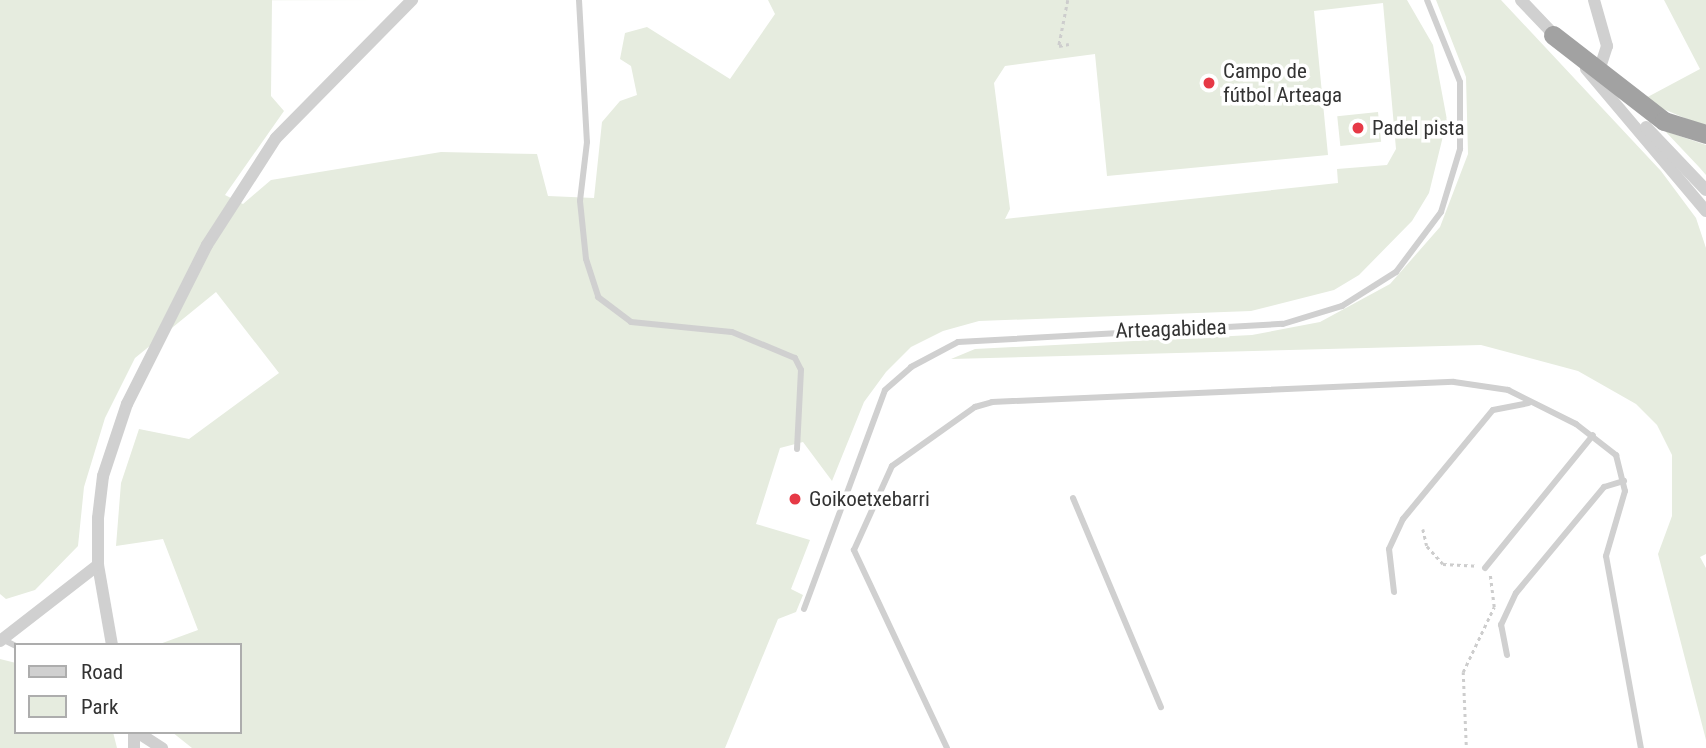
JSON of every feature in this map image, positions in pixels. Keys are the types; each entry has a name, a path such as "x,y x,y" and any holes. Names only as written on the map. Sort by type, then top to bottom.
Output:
{"highway":[{"path":"1553,35 1601,68 1664,121 1706,134"}],"street":[{"path":"112,643 98,565 103,476 113,444 194,269 276,138 412,0"},
{"path":"1521,0 1604,89 1706,190"},
{"path":"1594,0 1607,46 1601,68"},
{"path":"1604,89 1706,211"},
{"path":"6,642 98,565"},
{"path":"138,734 162,748"}],"lane":[{"path":"579,0 587,84 580,201 586,260 598,297 631,322 732,331 795,358 801,370 797,449"},
{"name":"Arteagabidea","path":"804,609 885,390 911,367 958,342 1283,324 1342,306 1396,272 1441,212 1460,149 1460,82 1427,0"},
{"path":"947,748 854,550 892,467 975,407 1454,382 1485,383 1540,406 1593,435 1616,455 1625,481 1606,556 1641,748"},
{"path":"1394,592 1390,549 1403,519 1493,410 1520,401 1540,406"},
{"path":"1485,568 1593,435"},
{"path":"1507,655 1501,625 1517,593 1604,487 1625,481"},
{"path":"1073,498 1161,707"}],"path":[{"path":"1068,0 1059,46 1069,44"},
{"path":"1423,529 1427,546 1443,564 1485,568 1496,594 1463,672 1466,744"}],"green space":[{"path":"0,0 272,0 271,96 284,111 225,195 243,204 271,180 441,152 537,154 548,196 594,198 602,122 620,101 637,95 631,66 620,59 625,33 647,27 730,79 775,14 768,0 1407,0 1433,45 1447,120 1429,193 1412,221 1359,275 1334,290 1251,311 979,321 943,331 911,347 886,372 864,402 832,481 803,442 780,448 756,524 810,540 791,589 803,595 796,612 778,619 725,748 192,748 174,734 242,734 242,643 162,643 198,630 163,539 116,546 121,483 139,429 189,439 279,373 216,292 135,358 105,418 84,487 78,546 35,590 6,599 0,594","holes":["1383,3 1396,149 1387,165 1337,169 1338,183 1005,219 1010,209 994,83 1005,66 1095,54 1107,176 1328,155 1314,11"]},
{"path":"1436,0 1501,0 1661,171 1696,218 1706,248 1706,554 1700,557 1706,568 1706,740 1658,554 1672,516 1672,455 1657,425 1636,404 1578,371 1481,345 951,359 975,349 1252,335 1320,322 1390,284 1440,227 1468,154 1466,77"},
{"path":"1664,0 1706,0 1706,127 1642,100 1700,69"},
{"name":"Padel pista","path":"1378,112 1381,142 1340,146 1337,116"},
{"path":"1665,131 1706,145 1706,175 1699,167"},
{"path":"0,659 14,662 14,734 114,734 117,748 0,748"}],"place":[{"name":"Campo de fútbol Arteaga","path":"1209,83"},
{"name":"Padel pista","path":"1358,128"},
{"name":"Goikoetxebarri","path":"795,499"}]}
